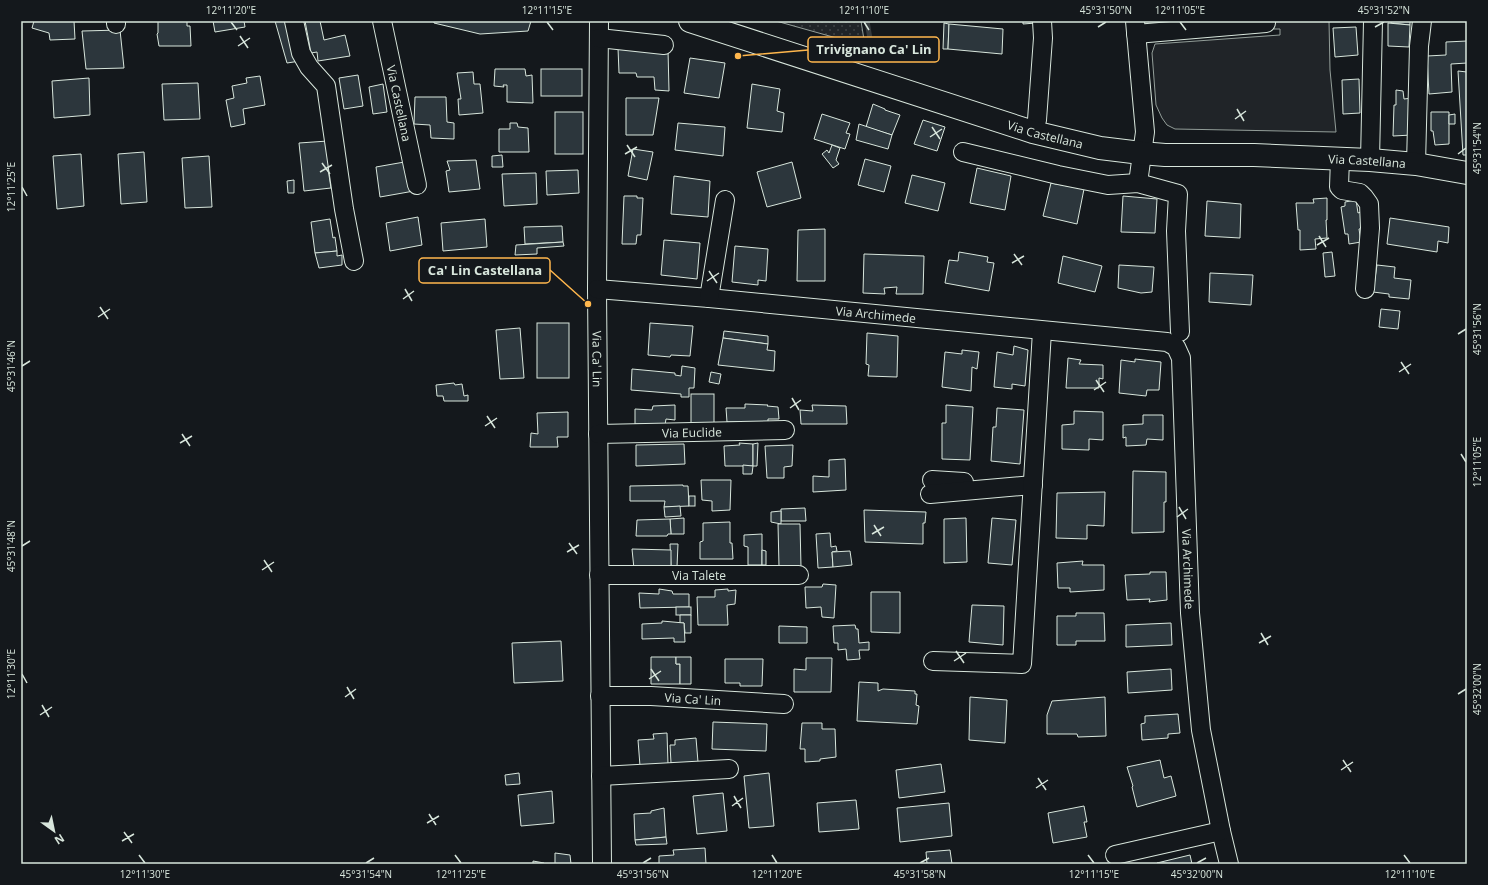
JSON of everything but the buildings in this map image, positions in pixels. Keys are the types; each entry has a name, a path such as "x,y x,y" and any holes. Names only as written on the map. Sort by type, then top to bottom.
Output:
{"main road":[{"name":"Via Castellana","path":"690,21 1033,132 1100,148 1141,153 1370,160 1416,164 1467,173"}],"street":[{"path":"294,21 301,53 309,67 326,86 344,209 354,261"},
{"name":"Via Castellana","path":"382,21 416,185"},
{"path":"1033,132 1037,120 1043,38 1042,21"},
{"path":"1138,183 1145,126 1136,28 1266,23 1265,21"},
{"path":"1370,160 1373,21"},
{"name":"Via Castellana","path":"1416,164 1419,46 1422,21"},
{"path":"599,29 664,45"},
{"name":"Via Ca' Lin","path":"599,29 603,81 597,289 602,864"},
{"path":"963,152 1058,175 1108,185 1138,183 1178,194 1176,231 1180,332"},
{"path":"1340,158 1338,187 1342,190 1360,193 1369,204 1370,228 1365,289"},
{"path":"709,298 725,200"},
{"name":"Via Archimede","path":"597,289 709,298 1167,342 1176,347 1181,358 1190,613 1201,730 1229,864"},
{"path":"933,662 1022,664 1042,331"},
{"name":"Via Euclide","path":"598,434 785,430"},
{"path":"931,487 1033,485"},
{"name":"Via Talete","path":"600,575 799,575"},
{"name":"Via Ca' Lin","path":"600,696 651,696 784,704"},
{"path":"601,776 729,769"},
{"path":"1115,855 1221,831"}],"shaded area":[{"path":"776,21 861,21 865,46"},
{"path":"1273,21 1329,21 1330,70 1336,132 1175,129 1167,125 1156,105 1152,53 1155,44 1280,35 1280,29 1274,29"}],"waterway":[{"path":"867,21 872,51"}],"place":[{"name":"Trivignano Ca' Lin","path":"738,56"},
{"name":"Ca' Lin Castellana","path":"588,304"}]}
